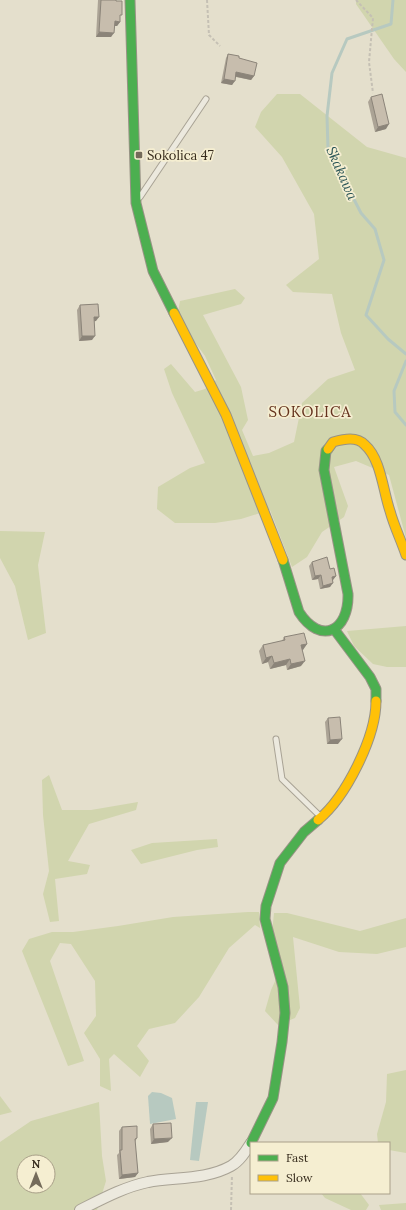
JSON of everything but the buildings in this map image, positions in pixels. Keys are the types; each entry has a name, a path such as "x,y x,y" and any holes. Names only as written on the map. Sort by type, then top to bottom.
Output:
{"street":[{"path":"130,0 136,203 153,271 226,415 279,549 299,612 307,624 313,629 324,631 334,629 343,620 347,610 348,598 346,578 324,470 326,451 333,442 348,438 364,443 372,453 380,474 390,511 406,555"},
{"path":"251,1142 273,1098 285,1012 283,987 268,933 266,906 280,864 304,832 322,817 347,786 359,762 370,733 376,708 376,689 370,676 334,629"},
{"path":"80,1210 117,1192 147,1182 193,1177 213,1173 232,1166 245,1154 250,1145"}],"lane":[{"path":"136,203 206,99"},
{"path":"276,739 282,780 322,817"}],"path":[{"path":"206,0 209,35 220,46"},
{"path":"356,0 373,18 368,62 373,93"},
{"path":"231,1210 232,1166"}],"green space":[{"path":"356,0 406,0 406,72 394,59 356,4"},
{"path":"277,94 300,94 367,147 406,158 406,538 389,475 356,461 334,467 348,506 344,517 322,532 307,557 292,567 270,510 241,519 215,523 175,523 157,509 158,487 190,468 205,463 172,393 164,369 171,364 195,392 205,389 216,380 205,356 188,333 178,312 180,301 235,289 245,298 241,304 203,315 241,387 248,420 242,430 253,456 269,453 294,442 302,403 328,379 355,370 341,333 332,294 293,292 286,285 319,259 314,214 282,157 255,127 261,112"},
{"path":"0,531 45,532 38,565 46,633 28,640 15,586 0,558"},
{"path":"406,626 406,667 387,667 373,664 354,646 347,631"},
{"path":"49,775 62,810 91,810 138,802 136,810 89,824 68,861 90,865 87,874 55,879 59,921 50,922 43,894 49,871 43,815 42,780"},
{"path":"217,839 218,847 197,850 141,864 131,850 152,843"},
{"path":"259,912 260,928 255,925 229,948 199,997 175,1023 149,1029 137,1046 149,1061 140,1077 114,1054 109,1059 111,1091 100,1086 100,1059 84,1033 96,1016 95,981 71,944 60,943 50,961 84,1061 68,1066 22,951 29,939 52,932 73,932 173,917"},
{"path":"274,913 287,913 360,931 406,918 406,947 377,954 339,952 293,937 300,1008 295,1018 278,1025 265,1011 271,990 282,966 272,933"},
{"path":"406,1070 406,1153 390,1150 390,1142 378,1142 377,1134 386,1102 387,1074"},
{"path":"0,1096 12,1112 0,1115"},
{"path":"99,1102 102,1156 106,1181 97,1210 0,1210 0,1142 31,1121"},
{"path":"322,1194 361,1194 369,1205 366,1210 351,1210 325,1198"},
{"path":"406,1203 406,1210 381,1210 379,1205"}],"shaded area":[{"path":"152,1092 161,1093 172,1098 176,1119 150,1124 148,1096"},
{"path":"196,1102 208,1102 199,1161 190,1160"}],"waterway":[{"name":"Skakawa","path":"393,0 391,24 347,39 332,73 327,116 328,149 361,213 375,229 384,260 366,315 388,339 406,354"},
{"name":"Skakawa","path":"406,361 394,391 395,412 406,425"}],"traffic: fast":[{"path":"130,0 136,203 153,271 174,313"},
{"path":"283,560 299,612 307,623 316,629 324,631 332,630 339,625 344,617 347,607 348,594 324,470 326,451 328,449"},
{"path":"334,629 370,677 376,689 376,701"},
{"path":"251,1142 273,1098 285,1013 283,987 265,919 266,906 280,863 304,832 318,820"}],"traffic: slow":[{"path":"174,313 226,415 283,560"},
{"path":"328,449 333,442 354,439 362,442 370,451 375,458 392,517 406,555"},
{"path":"318,820 329,810 339,797 358,765 371,732 375,716 376,701"}],"place":[{"name":"Sokolica 47","path":"139,155"}],"district":[{"name":"SOKOLICA","path":"310,412"}]}
